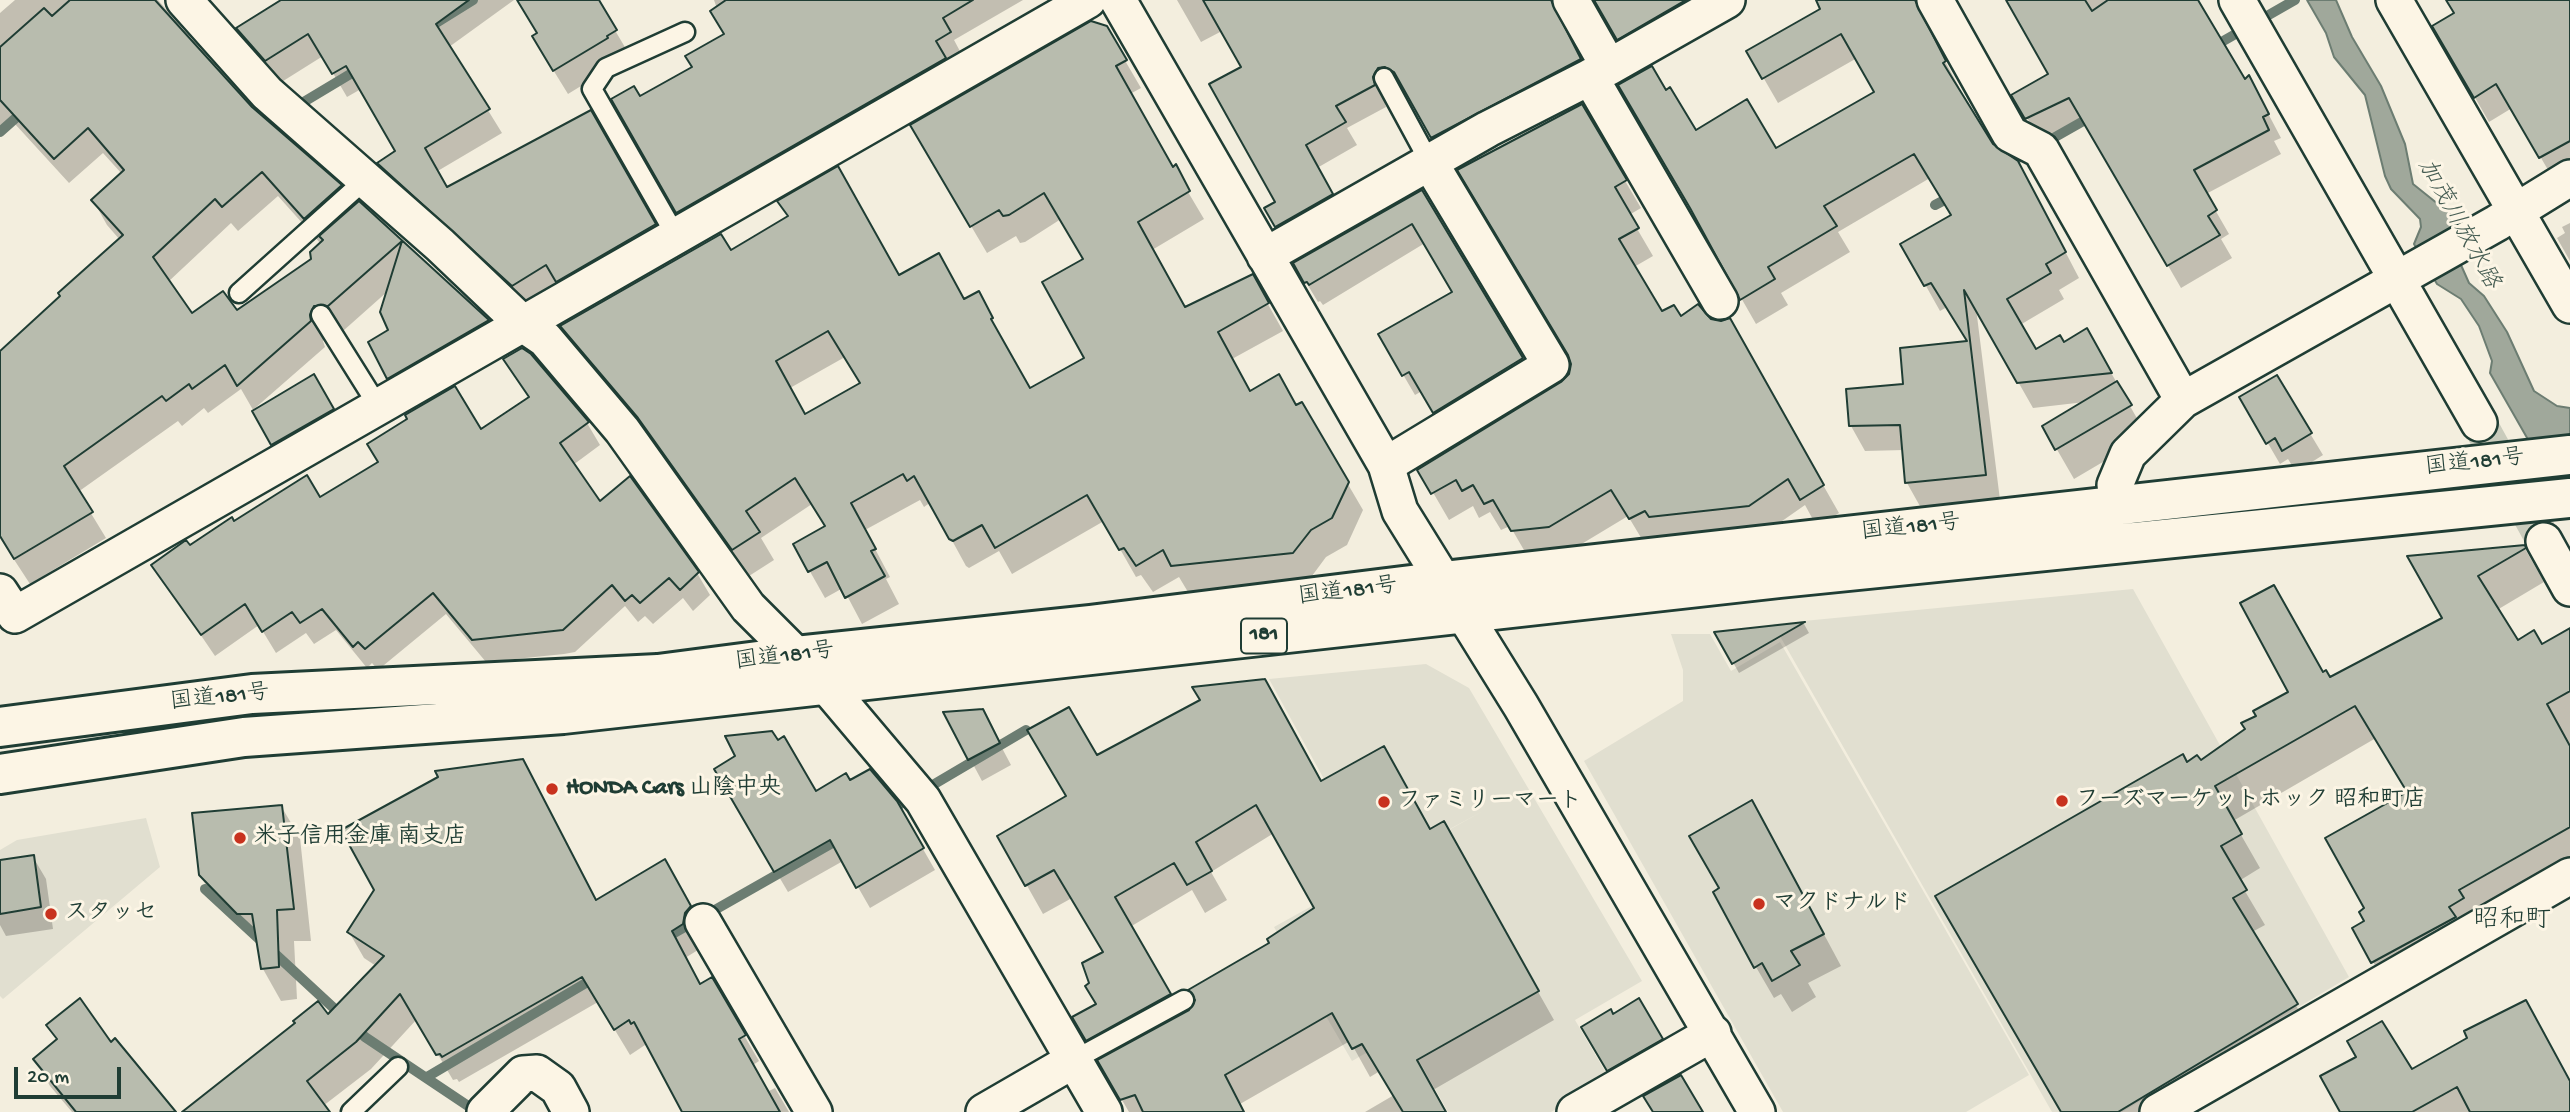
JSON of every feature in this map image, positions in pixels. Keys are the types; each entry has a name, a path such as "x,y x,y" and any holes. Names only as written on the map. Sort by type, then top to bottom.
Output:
{"highway":[{"name":"国道181号","path":"0,727 252,694 659,674 796,656 1091,625 1443,581 2570,455"},
{"name":"国道181号","path":"0,774 244,737 563,714 1779,578 2570,498"}],"street":[{"path":"184,0 267,93 360,186 544,339 622,430 730,585 825,684 923,800 1104,1112"},
{"path":"0,592 15,615 1088,0"},
{"path":"1118,0 1386,465 1400,512 1521,706 1757,1112"},
{"path":"1571,0 1600,72 1720,301"},
{"path":"1265,256 1727,0"},
{"path":"1935,0 2011,134 2041,149 2183,400"},
{"path":"2236,0 2401,276 2479,423"},
{"path":"2394,0 2506,217 2570,305"},
{"path":"1386,465 1551,365 1430,163"},
{"path":"2115,485 2128,453 2183,400 2570,178"},
{"path":"2544,541 2570,588"},
{"path":"2158,1112 2570,876"},
{"path":"703,922 814,1112"},
{"path":"1575,1112 1713,1033"},
{"path":"984,1112 1074,1060"},
{"path":"485,1112 523,1074 537,1073 558,1088 571,1112"}],"lane":[{"path":"676,236 592,89 606,68 685,32"},
{"path":"1384,78 1430,163"},
{"path":"239,293 360,186"},
{"path":"321,315 378,406"},
{"path":"1074,1060 1184,1000"},
{"path":"351,1112 398,1067"}],"shaded area":[{"name":"フーズマーケットホック 昭和町店","path":"2133,589 2349,977 2122,1112 2052,1112 1773,624"},
{"path":"1671,634 1710,634 1731,671 1780,642 2029,1075 1966,1112 1783,1112 1584,761 1683,701 1683,670"},
{"path":"1426,664 1469,688 1642,981 1575,1020 1609,1078 1551,1112 1448,1112 1403,1032 1352,1061 1274,927 1483,811 1374,870 1269,679"},
{"name":"スタッセ","path":"146,818 160,867 3,999 0,996 0,850 17,840"}],"water":[{"name":"加茂川放水路","path":"2307,0 2336,0 2352,37 2381,86 2405,144 2413,184 2453,216 2471,217 2461,265 2469,283 2484,296 2507,332 2534,391 2557,406 2570,408 2570,513 2490,373 2492,361 2479,326 2461,299 2437,284 2414,244 2421,227 2420,219 2391,189 2385,176 2365,95 2334,57 2326,33"}],"building":[{"path":"70,0 155,0 252,107 342,185 304,219 262,172 222,207 215,199 153,257 192,313 223,291 237,310 311,259 310,252 323,240 319,236 359,201 489,320 387,379 368,342 388,330 380,312 402,241 328,306 314,306 310,315 311,321 237,386 225,365 192,389 189,384 166,401 162,396 64,466 93,512 14,559 0,536 0,351 60,296 58,293 123,235 91,200 124,170 88,128 54,159 0,100 0,47 44,8 52,16"},
{"path":"281,0 469,0 436,24 490,109 425,148 447,187 591,110 656,224 556,282 546,265 512,286 377,163 395,151 346,66 332,74 308,34 265,61 236,28"},
{"path":"517,0 599,0 617,30 553,71 532,36 537,33"},
{"path":"726,0 973,0 943,18 951,32 936,41 946,58 676,213 611,99 634,86 640,96 692,67 685,56 724,34 710,11"},
{"path":"1203,0 1551,0 1581,59 1431,138 1394,72 1385,67 1378,68 1373,77 1375,85 1336,106 1346,122 1306,145 1333,194 1275,227 1264,208 1275,202 1209,84 1241,67"},
{"path":"1594,0 1686,0 1617,40"},
{"path":"1816,0 1915,0 1946,61 1943,63 1993,144 2018,161 2066,252 2046,264 2051,273 2007,299 2036,349 2060,335 2064,342 2087,328 2112,373 2017,383 1964,290 1986,475 1905,483 1900,425 1849,426 1846,389 1903,384 1900,348 1967,341 1931,283 1924,286 1900,244 1951,215 1914,154 1824,206 1837,226 1768,267 1775,279 1740,300 1618,85 1652,66 1666,90 1670,87 1696,130 1747,99 1776,148 1874,92 1841,34 1762,79 1746,51 1820,9"},
{"path":"2006,0 2085,0 2092,11 2108,0 2198,0 2245,79 2249,75 2269,114 2263,117 2269,130 2194,170 2217,210 2208,216 2220,235 2167,266 2069,98 2025,119 2011,95 2048,74"},
{"path":"2446,0 2570,0 2570,141 2539,158 2496,84 2474,98 2432,26 2454,13"},
{"path":"1091,21 1107,26 1127,60 1116,66 1173,167 1176,164 1190,191 1138,222 1185,307 1253,274 1269,303 1218,332 1250,391 1279,374 1296,405 1302,402 1349,482 1332,518 1311,530 1293,553 1171,566 1163,550 1136,566 1124,548 1119,550 1087,495 995,548 982,525 953,541 949,539 914,476 907,481 903,474 851,503 876,549 871,551 885,576 845,598 827,562 808,572 793,544 825,526 795,478 746,511 760,532 732,550 638,418 560,326 721,234 731,250 788,216 777,201 838,166 899,275 939,253 964,299 979,291 993,318 991,319 1030,388 1084,358 1042,282 1083,259 1044,193 1009,215 1003,216 999,210 970,227 910,125","holes":["828,331 860,383 805,414 776,361"]},
{"path":"1582,104 1627,180 1615,187 1639,228 1619,239 1662,311 1674,305 1681,316 1698,304 1711,319 1721,321 1730,318 1824,485 1800,500 1788,479 1749,506 1649,517 1645,511 1629,519 1611,490 1549,527 1511,531 1493,500 1484,504 1473,485 1462,491 1456,480 1431,494 1417,470 1561,382 1569,374 1571,364 1568,355 1457,170"},
{"path":"1422,190 1523,358 1433,413 1409,372 1402,376 1378,334 1452,292 1412,224 1309,285 1304,283 1293,263"},
{"path":"522,348 531,354 589,422 560,443 600,501 630,476 699,572 680,590 669,578 640,603 632,595 625,601 612,585 563,630 472,640 433,593 365,649 358,642 353,647 322,609 300,623 292,612 262,632 245,604 201,635 151,565 186,540 190,545 232,517 234,521 307,475 320,497 378,462 367,444 407,419 405,415 455,386 481,429 529,397 503,359"},
{"path":"314,374 334,409 271,445 252,411"},
{"path":"2277,375 2312,433 2282,451 2275,438 2266,444 2239,397"},
{"path":"2117,381 2132,405 2055,450 2042,426"},
{"path":"2525,545 2526,548 2478,576 2518,640 2534,630 2542,644 2570,628 2570,691 2547,704 2570,746 2570,827 2459,890 2464,898 2449,907 2456,917 2371,963 2352,928 2364,921 2359,912 2364,908 2325,838 2407,792 2355,706 2215,786 2242,834 2221,846 2247,890 2233,898 2298,1004 2118,1112 2061,1112 1935,896 2183,754 2187,762 2197,755 2201,760 2245,729 2241,723 2256,716 2253,711 2288,692 2240,603 2274,585 2323,672 2326,670 2330,677 2442,618 2407,556"},
{"path":"1805,622 1732,664 1714,632"},
{"path":"1265,679 1321,781 1384,746 1430,829 1444,821 1539,991 1417,1060 1446,1112 1403,1112 1362,1044 1352,1049 1332,1013 1225,1075 1244,1112 1143,1112 1135,1095 1120,1100 1097,1060 1189,1010 1195,1000 1188,990 1269,943 1267,939 1314,908 1256,805 1196,842 1212,871 1187,885 1174,863 1115,897 1171,994 1086,1041 1072,1017 1096,1004 1085,986 1089,983 1082,963 1103,952 1054,870 1025,886 997,836 1066,796 1027,730 1069,707 1097,755 1200,700 1192,687"},
{"path":"983,709 1000,743 968,760 943,712"},
{"path":"772,731 778,740 784,736 816,791 846,773 850,780 870,769 897,801 924,848 856,888 830,840 774,872 714,769 735,756 725,736"},
{"path":"523,759 596,900 665,859 691,906 685,913 683,924 672,931 700,984 712,977 746,1035 739,1039 780,1112 682,1112 634,1022 631,1024 629,1020 614,1030 582,977 442,1057 440,1054 436,1055 400,994 356,1042 307,1081 330,1112 182,1112 295,1023 293,1021 318,1001 328,1014 384,956 347,932 374,890 341,830 438,777 435,771"},
{"path":"1752,800 1824,934 1791,951 1800,965 1772,981 1762,963 1754,968 1713,892 1719,888 1689,836"},
{"path":"282,805 294,909 277,910 279,967 261,969 252,914 237,914 199,875 192,813"},
{"path":"34,855 41,907 0,914 0,860"},
{"path":"80,998 111,1042 115,1038 176,1112 76,1112 33,1059 57,1039 46,1025"},
{"path":"1639,998 1663,1039 1607,1071 1581,1027 1611,1009 1613,1014"},
{"path":"2526,1000 2570,1081 2570,1112 2470,1112 2457,1087 2412,1112 2340,1112 2320,1076 2356,1057 2347,1041 2382,1021 2412,1069 2467,1038 2464,1031"},
{"path":"1681,1075 1703,1112 1653,1112 1643,1096"}],"waterway":[{"path":"436,23 473,0"},
{"path":"2211,48 2295,0"},
{"path":"292,109 362,67"},
{"path":"0,132 27,108"},
{"path":"2004,166 2094,115"},
{"path":"1935,205 1954,195"},
{"path":"887,812 1026,730"},
{"path":"662,940 843,837"},
{"path":"205,889 365,1037 477,1112"},
{"path":"427,1077 596,977"}],"tunnel":[{"path":"2479,423 2544,541"}],"place":[{"name":"HONDA Cars 山陰中央","path":"552,789"},
{"name":"フーズマーケットホック 昭和町店","path":"2062,801"},
{"name":"ファミリーマート","path":"1384,802"},
{"name":"米子信用金庫 南支店","path":"240,838"},
{"name":"マクドナルド","path":"1759,904"},
{"name":"スタッセ","path":"51,914"}],"district":[{"name":"昭和町","path":"2512,922"}]}
